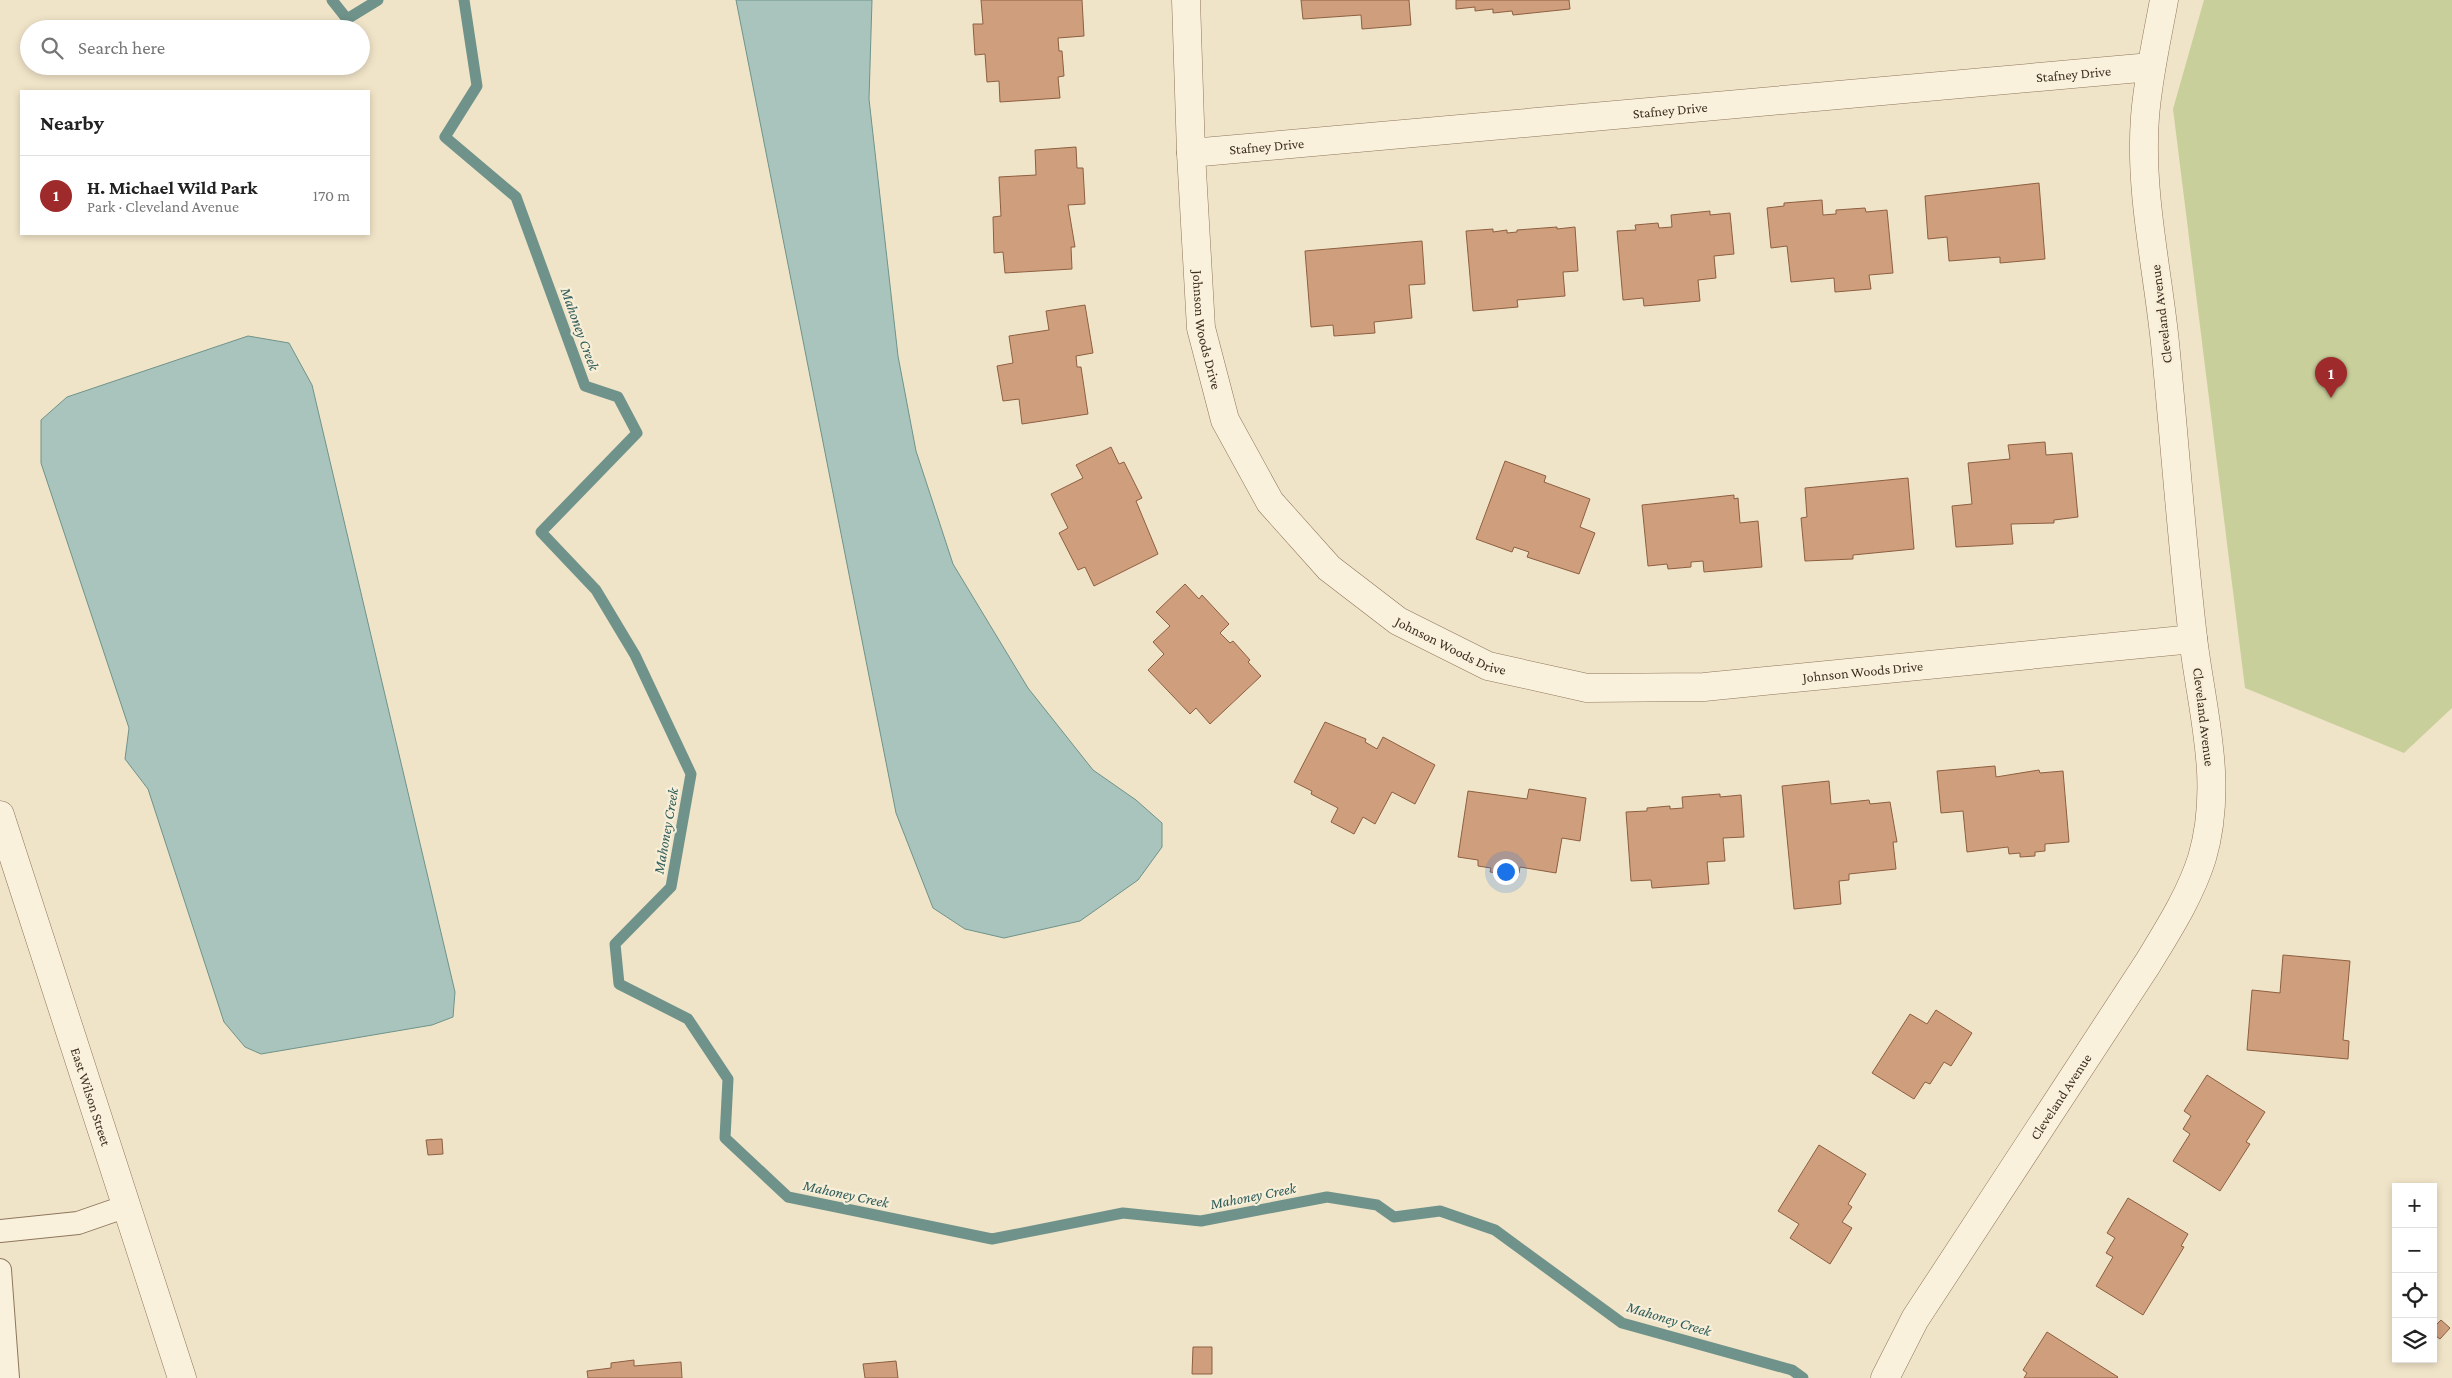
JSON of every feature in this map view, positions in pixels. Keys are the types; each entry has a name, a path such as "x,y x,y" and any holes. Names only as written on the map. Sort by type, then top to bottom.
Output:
{"street":[{"name":"Johnson Woods Drive","path":"1186,0 1191,153 1201,328 1225,420 1270,502 1329,568 1398,621 1488,666 1587,688 1704,687 2193,639"},
{"name":"Cleveland Avenue","path":"1885,1378 1915,1319 2148,964 2182,905 2202,857 2210,809 2212,756 2193,639 2166,348 2147,189 2145,119 2151,68 2164,0"},
{"name":"Stafney Drive","path":"1191,153 2151,68"},
{"name":"East Wilson Street","path":"0,815 182,1378"}],"lane":[{"path":"0,1231 78,1223 127,1206"},
{"path":"0,1270 8,1378"}],"green space":[{"path":"2204,0 2452,0 2452,708 2404,753 2245,688 2173,109"}],"water":[{"path":"736,0 872,0 869,99 898,356 916,451 953,564 1028,688 1093,770 1136,800 1162,823 1162,847 1138,880 1080,921 1004,938 965,929 933,908 896,813"},
{"path":"248,336 289,343 312,385 455,992 453,1017 432,1025 261,1054 245,1047 224,1022 148,789 125,759 129,728 41,463 41,420 67,397"}],"building":[{"path":"981,0 1082,0 1084,36 1058,38 1059,51 1062,51 1064,76 1058,77 1060,98 1000,102 999,81 987,82 985,54 975,55 973,24 983,24"},
{"path":"1301,0 1409,0 1411,25 1362,29 1361,15 1303,19"},
{"path":"1456,0 1569,0 1570,9 1513,15 1512,11 1493,13 1493,9 1475,11 1475,7 1456,9"},
{"path":"1076,147 1077,168 1083,168 1085,204 1068,205 1075,247 1071,247 1072,269 1005,273 1003,252 994,253 993,217 1001,216 999,177 1036,175 1035,150"},
{"path":"2039,183 2045,259 2000,263 2000,257 1949,261 1947,237 1928,239 1925,196"},
{"path":"1822,200 1823,215 1836,214 1836,210 1865,208 1866,212 1887,210 1893,273 1869,275 1871,289 1835,292 1834,278 1791,282 1787,246 1771,248 1767,208 1784,206 1784,203"},
{"path":"1710,211 1710,215 1730,213 1734,254 1714,256 1716,278 1698,280 1700,301 1644,306 1643,298 1623,300 1617,231 1636,230 1635,225 1658,223 1659,228 1672,227 1671,215"},
{"path":"1557,227 1557,229 1575,227 1578,271 1563,272 1565,296 1517,300 1518,307 1473,311 1466,231 1493,229 1493,232 1507,230 1507,233 1517,232 1517,230"},
{"path":"1422,241 1425,284 1409,285 1412,318 1374,322 1375,333 1334,336 1333,325 1311,327 1305,251"},
{"path":"1085,305 1093,353 1076,356 1077,367 1081,367 1088,414 1022,424 1019,399 1003,401 997,366 1013,363 1009,336 1049,330 1046,311"},
{"path":"2045,442 2046,455 2072,453 2078,517 2054,520 2054,523 2011,524 2013,544 1956,547 1952,506 1972,504 1968,463 2010,459 2008,445"},
{"path":"1111,447 1119,464 1124,462 1142,498 1136,501 1158,554 1094,586 1085,567 1078,570 1059,533 1068,528 1051,494 1083,478 1076,465"},
{"path":"1505,461 1546,476 1544,482 1590,499 1580,527 1595,533 1579,574 1527,557 1529,552 1514,547 1512,552 1476,539"},
{"path":"1908,478 1914,549 1853,555 1853,559 1805,561 1801,518 1807,517 1805,488"},
{"path":"1734,495 1734,499 1738,498 1740,523 1758,521 1762,567 1704,572 1703,561 1691,562 1691,567 1668,569 1667,564 1648,566 1642,505"},
{"path":"1185,584 1199,599 1202,595 1229,624 1220,633 1230,643 1233,641 1261,676 1210,724 1196,708 1190,714 1148,670 1164,654 1153,642 1170,626 1156,612"},
{"path":"1325,722 1366,739 1365,742 1377,749 1383,737 1435,765 1415,804 1392,792 1375,824 1363,817 1354,834 1331,822 1338,808 1311,794 1312,791 1294,782"},
{"path":"1995,766 1996,777 2039,770 2040,773 2063,771 2069,842 2045,844 2045,851 2035,852 2035,856 2020,857 2020,853 2009,854 2008,847 1967,852 1963,811 1941,813 1937,771"},
{"path":"1829,781 1831,804 1869,800 1870,804 1890,802 1897,842 1893,842 1896,869 1849,874 1849,880 1839,881 1841,904 1794,909 1782,786"},
{"path":"1529,789 1586,798 1580,841 1562,838 1556,873 1520,867 1519,873 1505,870 1505,874 1490,872 1491,868 1478,866 1478,860 1458,857 1468,791 1527,799"},
{"path":"1720,794 1720,797 1741,795 1744,837 1723,838 1725,861 1707,862 1709,884 1652,888 1651,880 1631,881 1626,812 1647,811 1647,808 1670,806 1670,809 1683,808 1682,797"},
{"path":"2283,955 2350,961 2343,1040 2349,1041 2348,1059 2247,1050 2252,990 2280,993"},
{"path":"1936,1010 1972,1033 1951,1066 1944,1062 1930,1084 1925,1082 1914,1099 1872,1073 1910,1014 1927,1024"},
{"path":"2207,1075 2265,1112 2246,1142 2250,1144 2220,1191 2173,1161 2190,1134 2183,1129 2191,1116 2184,1111"},
{"path":"442,1139 443,1154 428,1155 426,1140"},
{"path":"1819,1145 1866,1174 1848,1204 1852,1207 1842,1222 1852,1228 1830,1264 1790,1238 1799,1224 1778,1211"},
{"path":"2128,1198 2188,1234 2181,1246 2184,1247 2143,1315 2096,1286 2113,1257 2106,1253 2115,1238 2107,1233"},
{"path":"2441,1320 2450,1328 2440,1339 2437,1337 2437,1324"},
{"path":"2047,1332 2118,1377 2024,1378 2027,1373 2023,1370"},
{"path":"1193,1347 1212,1347 1212,1374 1192,1374"},
{"path":"634,1360 634,1366 681,1362 682,1378 588,1378 587,1371 611,1368 611,1363"},
{"path":"896,1361 898,1378 865,1378 863,1364"}],"waterway":[{"name":"Mahoney Creek","path":"332,0 347,19 378,0"},
{"name":"Mahoney Creek","path":"464,0 477,86 445,137 516,197 585,386 618,397 637,433 541,532 596,590 635,655 691,774 671,887 615,944 619,984 688,1019 728,1079 725,1138 788,1197 992,1239 1123,1213 1201,1221 1327,1197 1377,1205 1394,1217 1440,1211 1495,1230 1622,1323 1792,1370 1803,1378"}],"place":[{"name":"H. Michael Wild Park","path":"2331,398"}]}
